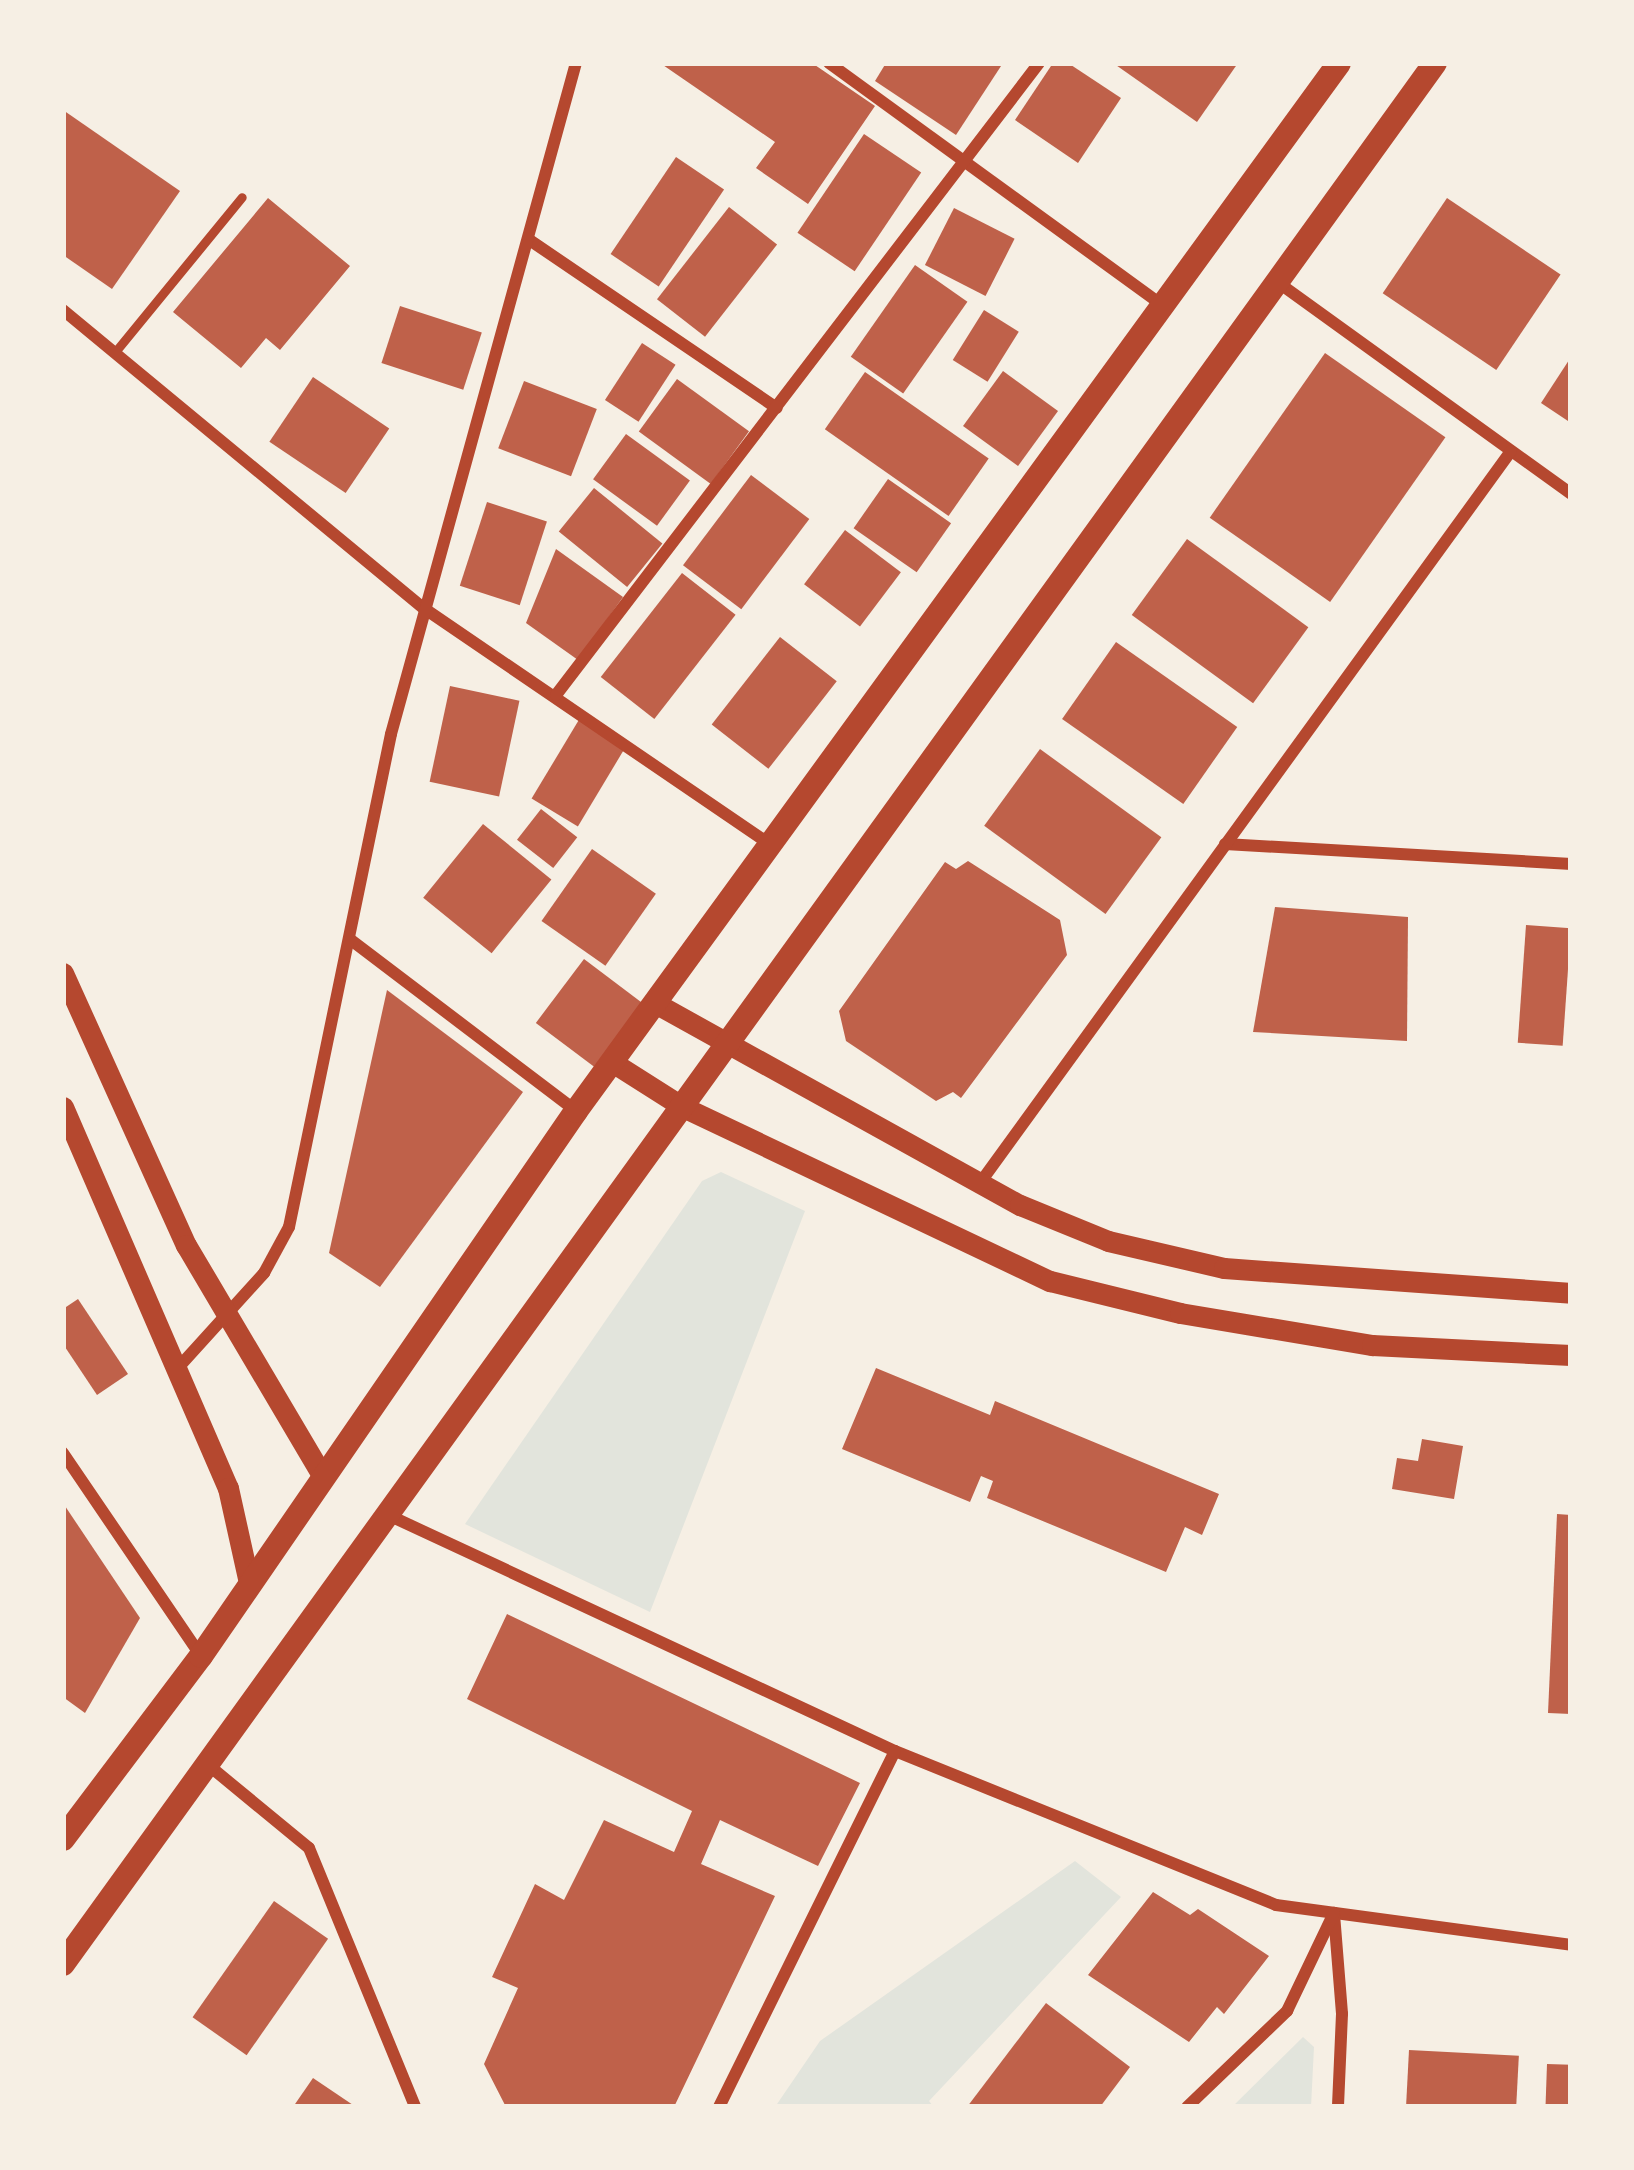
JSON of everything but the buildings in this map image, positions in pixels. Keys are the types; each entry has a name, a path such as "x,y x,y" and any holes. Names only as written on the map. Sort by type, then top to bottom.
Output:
{"main road":[{"path":"63,1839 201,1656 575,1111 1340,63"},
{"path":"63,1964 1436,63"}],"street":[{"path":"177,1369 264,1273 289,1227 425,609 531,241 575,63"},
{"path":"829,63 968,159 1163,306"},
{"path":"556,694 1039,63"},
{"path":"531,241 777,408"},
{"path":"1276,281 1571,494"},
{"path":"63,310 425,609 771,844"},
{"path":"980,1183 1511,451"},
{"path":"1225,844 1571,864"},
{"path":"350,940 575,1111"},
{"path":"63,973 224,1314 323,1477"},
{"path":"655,1003 980,1183 1108,1241 1224,1268 1571,1293"},
{"path":"612,1062 683,1107 1050,1281 1180,1313 1372,1345 1571,1355"},
{"path":"63,1107 68,1137 228,1488 248,1583"},
{"path":"63,1454 201,1656"},
{"path":"386,1514 895,1751 1276,1905 1571,1945"},
{"path":"719,2107 895,1751"},
{"path":"207,1764 309,1847 415,2107"},
{"path":"1186,2107 1287,2011 1334,1913"},
{"path":"1334,1913 1342,2014 1338,2107"}],"lane":[{"path":"115,352 242,197"}],"shaded area":[{"path":"721,1172 805,1211 650,1612 465,1524 702,1181"},
{"path":"1075,1861 1121,1897 929,2101 934,2107 775,2107 820,2041"},
{"path":"1303,2037 1314,2047 1311,2107 1232,2107"}]}
